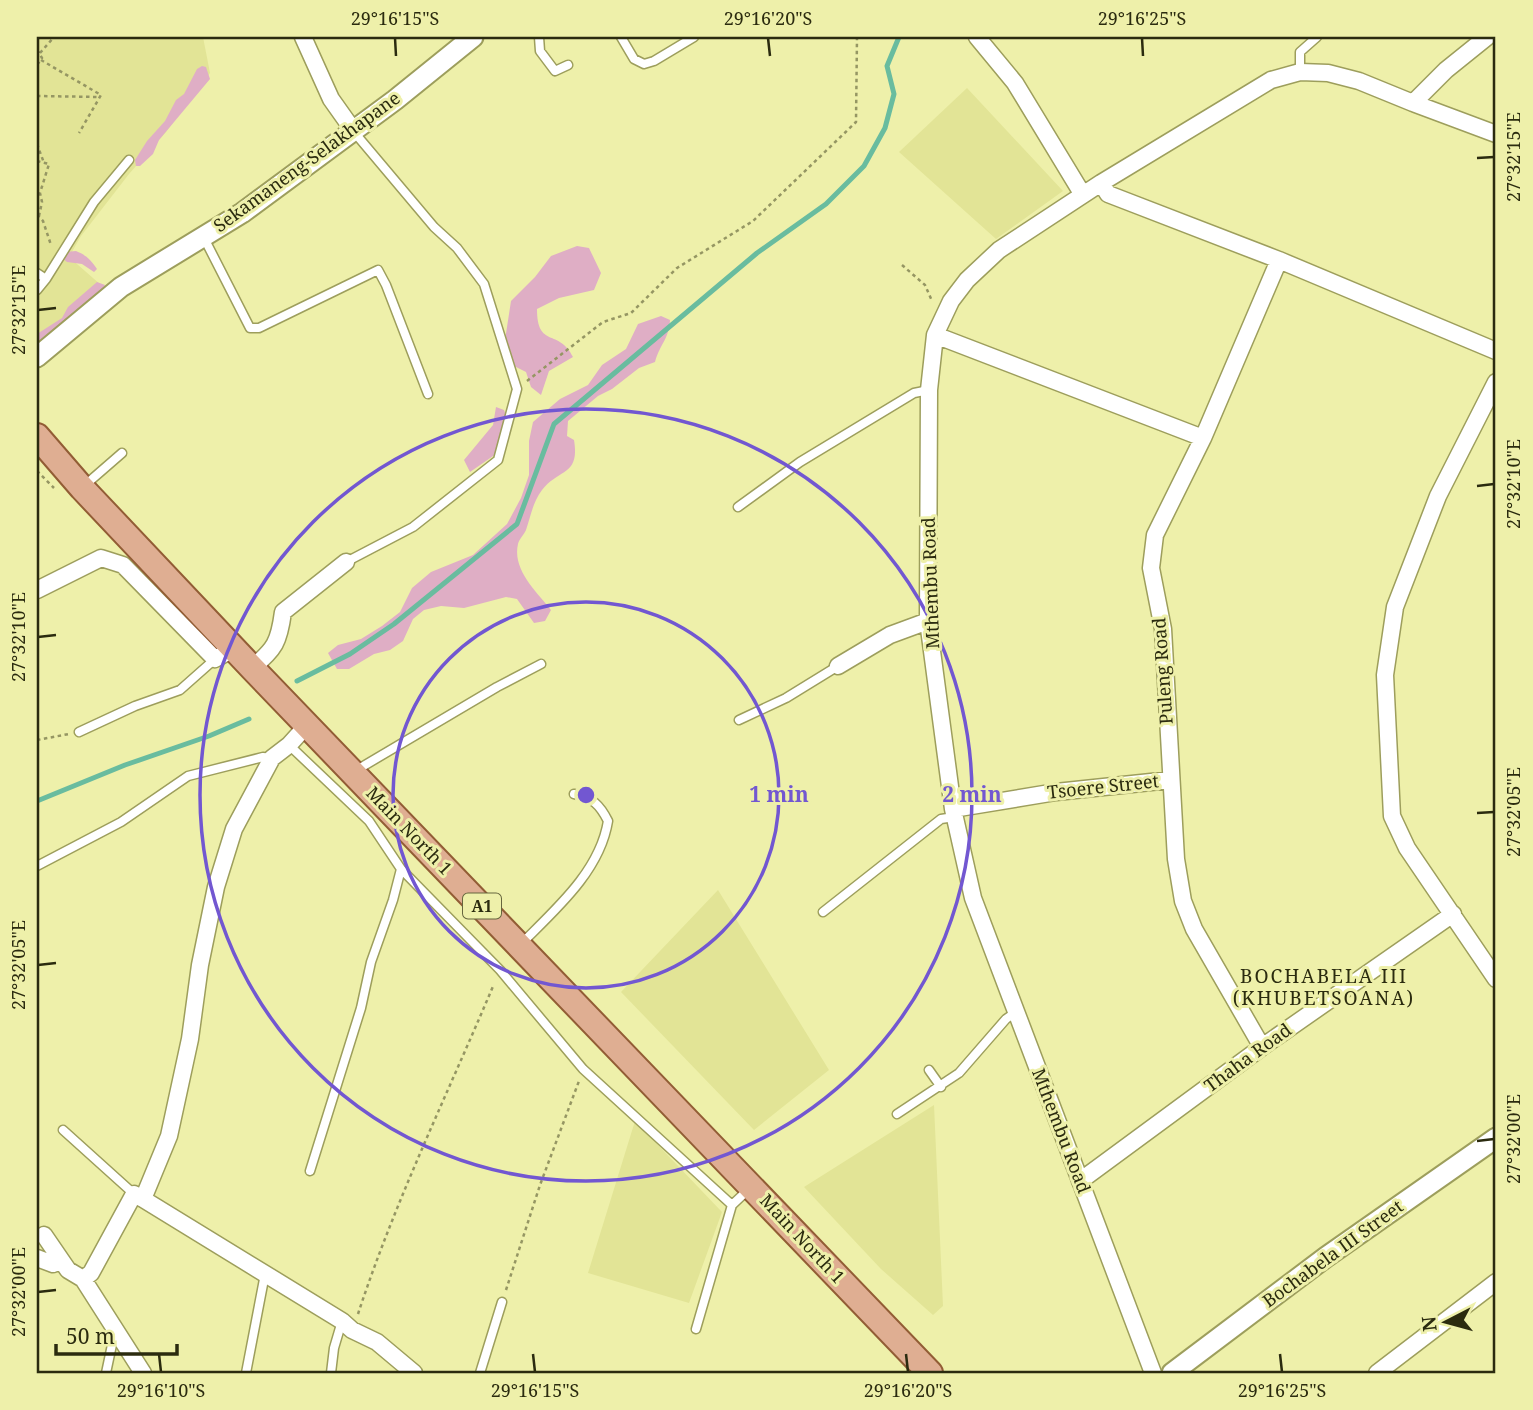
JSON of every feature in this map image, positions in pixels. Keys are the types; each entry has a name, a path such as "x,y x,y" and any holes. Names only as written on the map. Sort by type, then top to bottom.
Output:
{"main road":[{"name":"Main North 1","path":"37,436 225,654 253,668 930,1373"}],"street":[{"path":"303,37 331,99 353,130"},
{"name":"Sekamaneng-Selakhapane","path":"37,357 121,287 242,213 395,100 473,37"},
{"path":"976,37 1015,83 1083,195"},
{"path":"1413,103 1446,70 1487,37"},
{"name":"Mthembu Road","path":"1153,1373 973,898 954,813 928,621 929,390 935,335 951,301 967,280 999,250 1101,183 1271,80 1300,72 1328,73 1359,80 1496,134"},
{"path":"1101,183 1108,194 1279,260 1496,351"},
{"name":"Puleng Road","path":"1262,1047 1194,929 1183,901 1176,859 1170,780 1163,629 1151,568 1155,535 1203,438 1279,260"},
{"path":"935,335 1203,438"},
{"path":"1495,392 1438,496 1395,607 1385,675 1392,816 1407,849 1490,961 1496,979"},
{"path":"37,590 101,558 123,565 225,654"},
{"path":"253,668 267,656 279,638 284,612 346,562"},
{"path":"838,666 890,635 928,621"},
{"path":"83,1279 91,1273 138,1197 169,1136 190,1039 200,965 216,887 234,829 272,758 289,745 307,724"},
{"name":"Tsoere Street","path":"954,813 1056,792 1170,780"},
{"name":"Thaha Road","path":"1080,1181 1262,1047 1453,914"},
{"name":"Bochabela III Street","path":"1172,1373 1326,1257 1496,1138"},
{"path":"138,1197 377,1342 414,1373"},
{"path":"41,1231 68,1270 83,1279 143,1373"},
{"path":"37,1258 53,1264 61,1260"},
{"path":"1377,1373 1496,1282"}],"lane":[{"path":"539,37 540,51 555,71 568,65"},
{"path":"621,37 634,59 644,64 694,37"},
{"path":"1300,72 1300,52 1317,37"},
{"path":"346,562 413,527 498,460 517,389 484,284 457,248 434,227 353,130"},
{"path":"37,290 94,202 129,160"},
{"path":"202,236 250,328 259,328 378,270 428,394"},
{"path":"37,273 46,279"},
{"path":"738,507 800,462 914,393 929,390"},
{"path":"82,488 122,453"},
{"path":"79,732 135,706 180,690 225,654"},
{"path":"353,772 541,664"},
{"path":"739,720 786,698 838,666"},
{"path":"289,745 369,821 401,869 500,970 583,1069 732,1205"},
{"path":"37,866 121,822 188,776 263,757 272,758"},
{"path":"519,946 570,893 591,865 606,831 608,821 594,801 574,794"},
{"path":"823,912 941,819 954,813"},
{"path":"310,1171 401,869"},
{"path":"897,1114 959,1073 1006,1019 1016,1012"},
{"path":"929,1070 941,1087"},
{"path":"63,1130 138,1197"},
{"path":"696,1329 732,1205 752,1186"},
{"path":"246,1373 265,1274"},
{"path":"480,1373 502,1301"},
{"path":"331,1373 334,1348 347,1326"},
{"path":"106,1373 113,1340 117,1335"}],"path":[{"path":"54,37 38,52 41,60 101,95 79,133"},
{"path":"517,389 603,322 631,313 677,268 752,221 856,122 857,37"},
{"path":"37,65 41,60"},
{"path":"37,96 99,97"},
{"path":"37,144 44,163"},
{"path":"37,161 49,164 40,194 42,202 38,216 43,221 58,257"},
{"path":"902,265 925,285 934,310 942,319"},
{"path":"37,471 54,488"},
{"path":"37,740 79,732"},
{"path":"347,1326 500,970"},
{"path":"502,1301 540,1185 583,1069"}],"shaded area":[{"path":"37,37 203,37 210,73 166,132 81,236 69,257 101,285 37,347"},
{"path":"206,67 210,79 159,140 153,154 140,166 136,166 135,160 147,141 165,121 176,100 184,94 197,69"},
{"path":"967,88 1063,191 996,239 899,152"},
{"path":"577,246 589,248 601,273 594,290 559,298 537,309 541,329 567,348 573,357 549,371 541,395 531,387 526,372 510,364 505,340 511,301 551,256"},
{"path":"76,251 88,258 97,269 94,272 82,264 67,262 62,258 65,252"},
{"path":"97,282 105,285 100,294 37,348 37,334 62,318 68,307"},
{"path":"661,316 670,320 655,362 639,368 568,421 567,436 574,440 574,460 567,470 542,490 519,542 517,554 522,572 551,610 545,621 534,623 517,599 506,597 464,608 441,606 424,610 413,619 403,641 390,650 374,654 349,669 337,669 328,653 338,645 361,639 382,626 400,612 412,588 431,572 473,555 507,524 521,498 529,475 529,441 533,422 560,399 588,385 602,365 626,349 638,324"},
{"path":"496,407 504,410 511,428 496,454 470,472 464,460 493,425"},
{"path":"718,890 829,1070 754,1130 621,992"},
{"path":"934,1105 943,1306 933,1315 881,1269 804,1187"},
{"path":"635,1121 722,1212 689,1303 588,1273"}],"waterway":[{"path":"297,681 350,654 394,624 517,524 554,424 757,253 826,204 864,166 885,128 894,94 887,66 899,37"},
{"path":"37,801 249,719"}],"district":[{"name":"BOCHABELA III (KHUBETSOANA)","path":"1324,987"}]}
